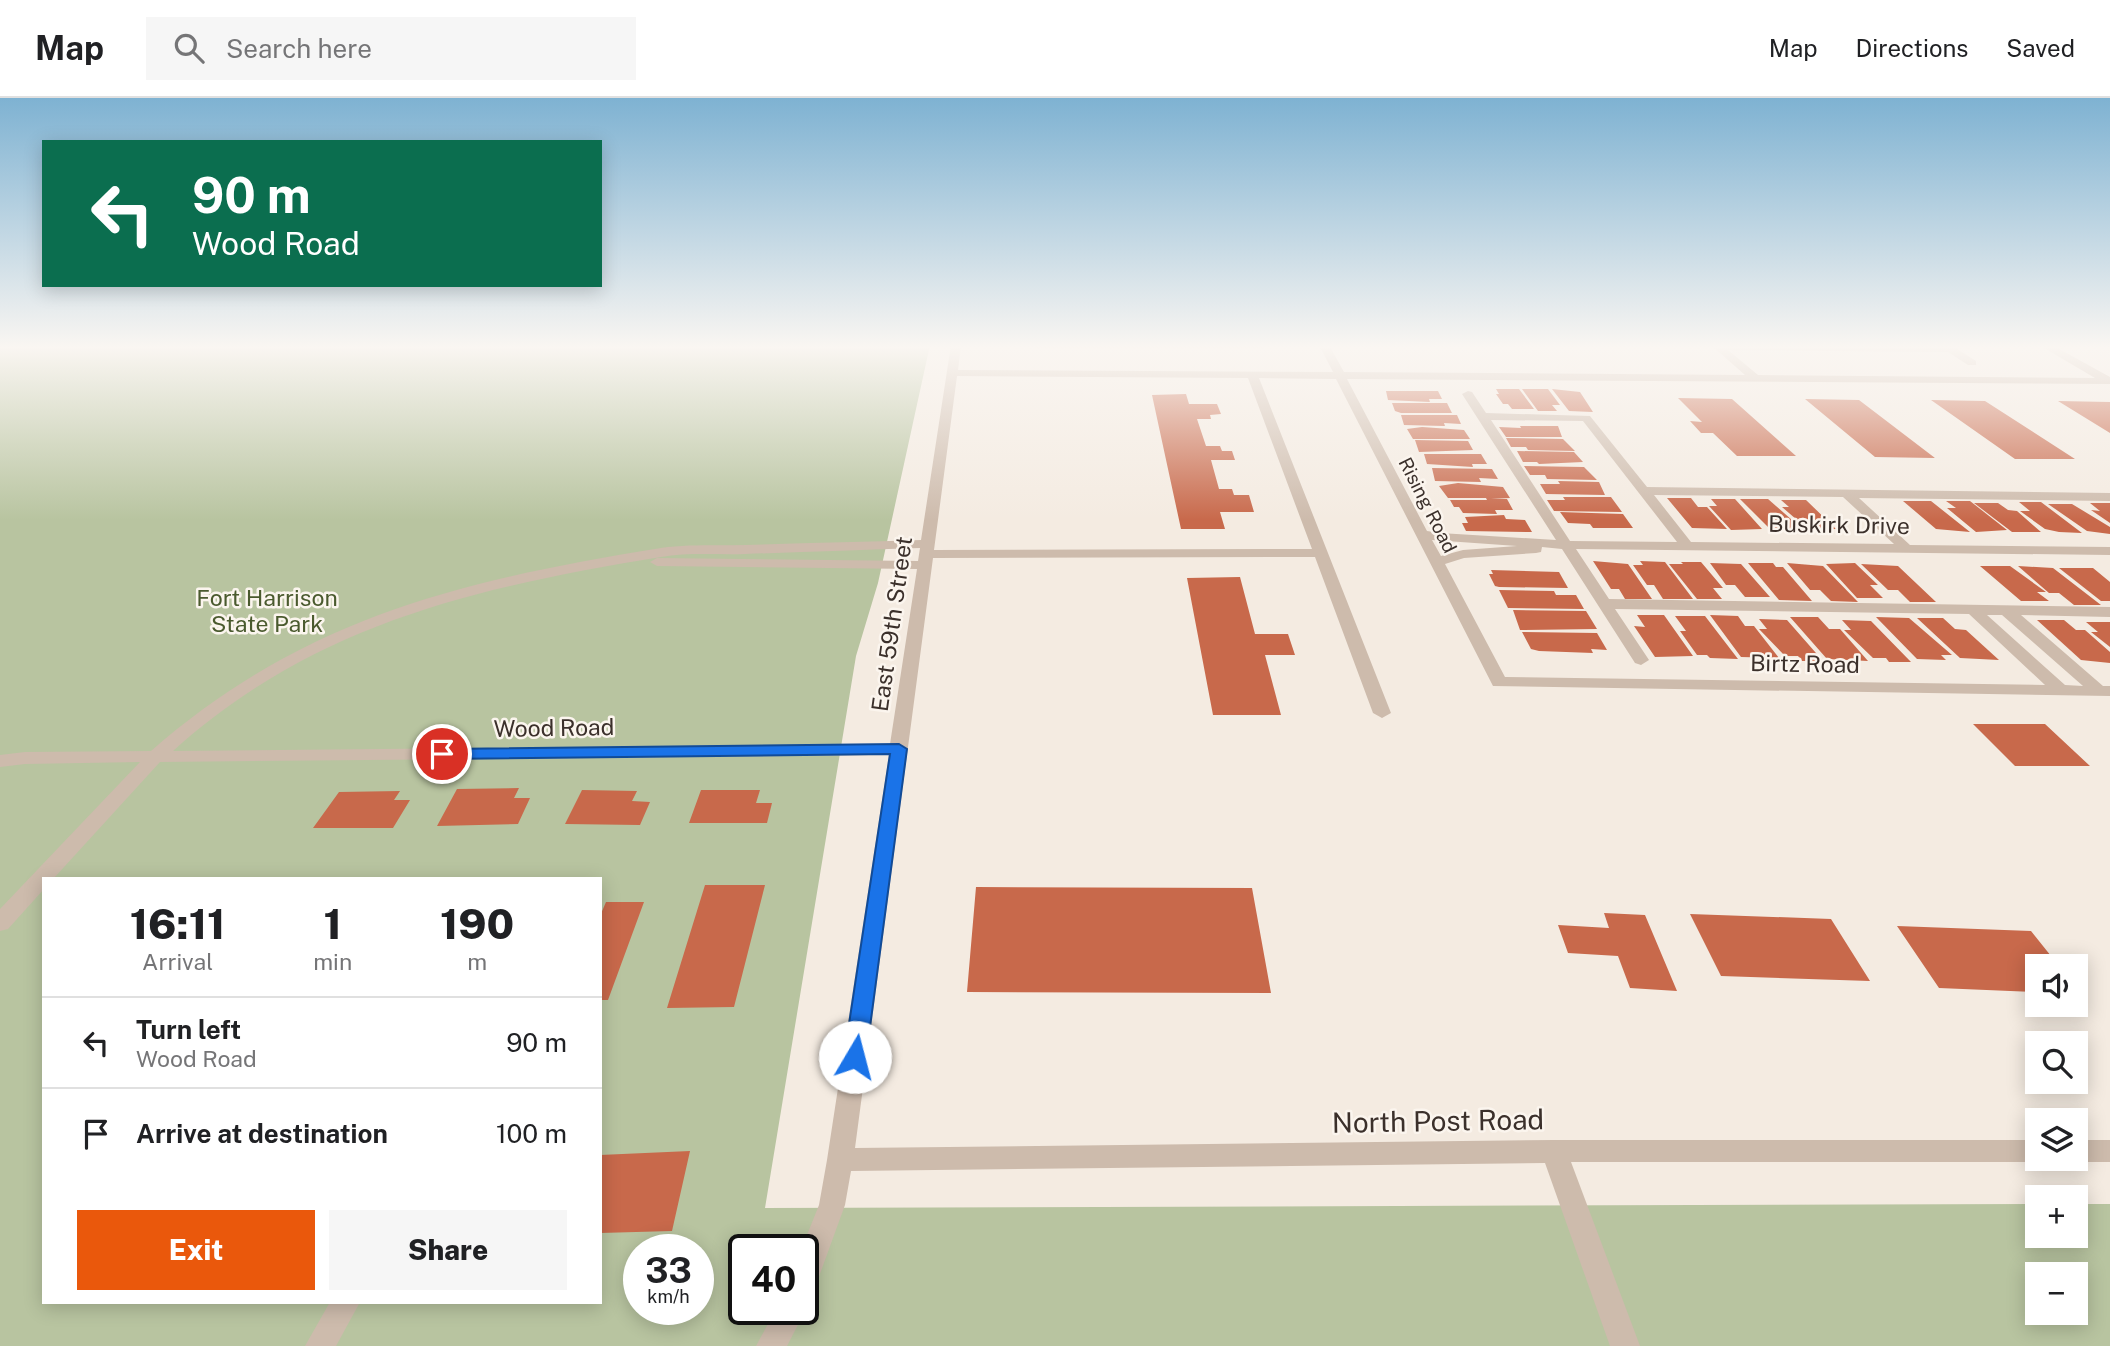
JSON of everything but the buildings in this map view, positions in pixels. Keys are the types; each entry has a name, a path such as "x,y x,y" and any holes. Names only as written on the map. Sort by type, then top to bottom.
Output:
{"street":[{"name":"East 59th Street","path":"819,1240 832,1205 840,1160 948,403"},
{"path":"1263,403 1382,713"},
{"name":"Rising Road","path":"1354,403 1499,682"},
{"path":"1474,403 1641,660"},
{"path":"1483,416 1586,418 1687,546"},
{"path":"1645,491 2110,497"},
{"path":"1847,494 1907,549"},
{"name":"Buskirk Drive","path":"1422,534 1455,540 1507,540 1567,545 2110,551"},
{"name":"Buskirk Drive","path":"1436,562 1463,554 1515,552 1567,545"},
{"path":"43,877 156,756 206,714 278,667 317,646 383,617 500,581 640,558 655,562 739,565 926,554 1321,553"},
{"path":"1605,604 2110,612"},
{"path":"1974,611 2061,691"},
{"path":"2007,611 2105,691"},
{"name":"Birtz Road","path":"1499,682 2105,691"},
{"name":"Wood Road","path":"0,761 25,758 156,756 899,749"},
{"path":"0,923 42,878"},
{"path":"1554,1151 1625,1346"},
{"name":"North Post Road","path":"840,1160 1554,1151 2025,1151"},
{"path":"2088,1151 2110,1151"},
{"path":"320,1346 345,1304"},
{"path":"771,1346 783,1325"}],"green space":[{"name":"Fort Harrison State Park","path":"0,403 917,403 878,583 856,656 765,1208 2025,1204 2025,1248 2088,1248 2088,1204 2110,1204 2110,1346 0,1346"}],"route":[{"path":"442,754 899,749 855,1057"}]}
